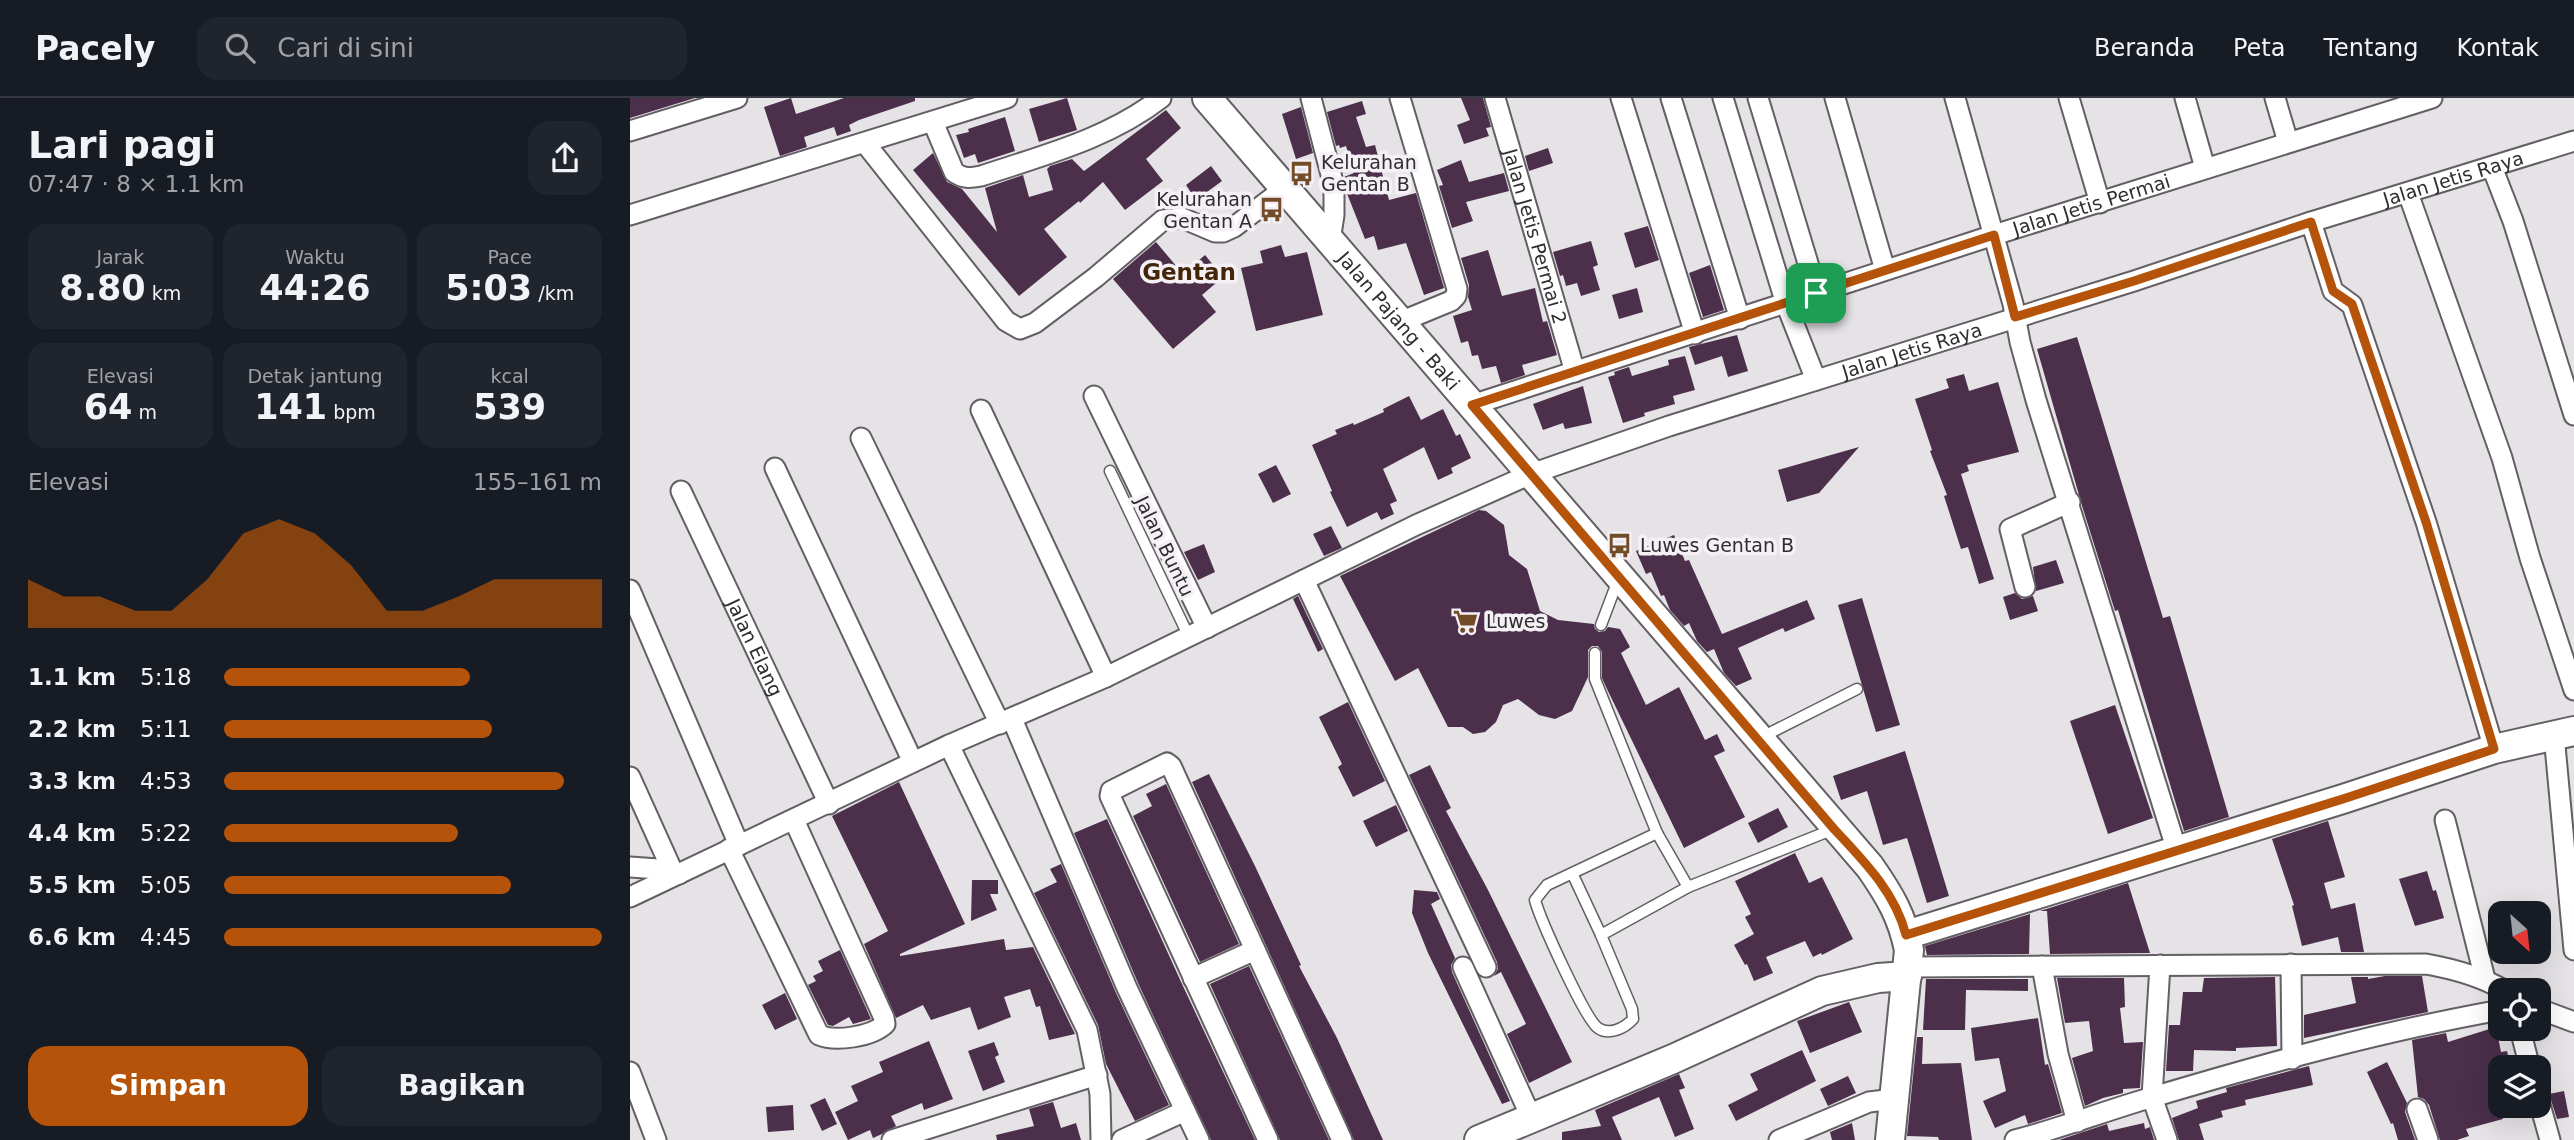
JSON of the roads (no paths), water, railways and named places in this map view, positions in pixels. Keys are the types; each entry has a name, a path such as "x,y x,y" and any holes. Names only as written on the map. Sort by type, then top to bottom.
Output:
{"main road":[{"name":"Jalan Pajang - Baki","path":"1207,98 1834,829 1870,867 1896,906 1909,950 1889,1140"},
{"path":"1906,935 2494,749 2564,733"},
{"path":"1479,1140 1660,1064 1822,991 1908,972"}],"street":[{"path":"630,131 737,98"},
{"path":"630,215 1007,98"},
{"path":"933,122 954,172 960,177 970,178 1097,137 1137,116 1161,98"},
{"path":"1311,98 1334,186 1334,215 1330,241"},
{"path":"1400,98 1457,289 1456,296 1451,301 1400,321"},
{"name":"Jalan Jetis Permai 2","path":"1495,98 1575,372"},
{"path":"1621,98 1695,334"},
{"path":"1671,98 1740,319"},
{"path":"1723,98 1786,304 1815,380"},
{"path":"1759,98 1816,293"},
{"path":"1835,98 1885,270"},
{"path":"1955,98 1994,235 2033,390 2177,851"},
{"path":"2069,98 2100,203"},
{"path":"2185,98 2205,168"},
{"path":"2275,98 2288,142"},
{"name":"Jalan Jetis Permai","path":"1472,405 2288,142 2399,103 2431,98"},
{"name":"Jalan Jetis Raya","path":"630,897 675,872 829,804 949,745 1106,677 1416,525 1531,474 1598,449 2574,141"},
{"path":"866,143 1006,321 1020,329 1035,323 1096,277 1163,220 1182,218 1215,232 1223,232 1234,227 1285,188"},
{"path":"2491,167 2513,221 2574,415"},
{"path":"2408,193 2502,458 2530,558 2574,690"},
{"path":"2311,222 2333,291 2352,304 2426,522 2494,749"},
{"path":"1094,396 1198,633"},
{"path":"981,410 1106,677"},
{"path":"861,438 1006,722 1199,1140"},
{"path":"775,468 913,762"},
{"name":"Jalan Elang","path":"681,491 829,804"},
{"path":"2025,587 2010,529 2070,502"},
{"path":"1304,580 1486,967"},
{"path":"630,590 734,847 819,1035 841,1038 878,1030 885,1024 884,1018 794,820"},
{"path":"2564,733 2574,950"},
{"path":"949,745 1077,1009 1092,1048 1097,1075 1101,1140"},
{"path":"1268,1140 1109,794 1167,763 1171,766 1342,1140"},
{"path":"630,778 675,872"},
{"path":"2445,820 2485,979"},
{"path":"630,867 675,872"},
{"path":"1193,978 1255,950"},
{"path":"2291,964 2292,1059"},
{"path":"1908,972 2042,966 2426,964 2450,968 2488,981"},
{"path":"2160,965 2152,1097 2168,1140"},
{"path":"2042,966 2058,1054 2077,1122"},
{"path":"1463,967 1531,1117"},
{"path":"2015,1140 2152,1097 2292,1059 2440,1021 2488,1012"},
{"path":"2551,1013 2574,1022"},
{"path":"630,1072 656,1140"},
{"path":"895,1139 1097,1075"},
{"path":"1780,1140 1869,1102 1894,1099"},
{"path":"2417,1109 2428,1140"},
{"path":"1122,1140 1185,1111"},
{"path":"2544,1118 2550,1140"}],"lane":[{"name":"Jalan Buntu","path":"1110,471 1198,633"},
{"path":"1601,625 1619,578"},
{"path":"1595,653 1595,679 1657,833 1688,887"},
{"path":"1759,739 1857,690"},
{"path":"1601,935 1688,887 1834,829"},
{"path":"1573,875 1632,1009 1633,1019 1619,1030 1605,1031 1593,1022 1535,900 1547,886 1657,833"}],"place":[{"name":"Kelurahan Gentan B","path":"1301,173"},
{"name":"Kelurahan Gentan A","path":"1272,210"},
{"name":"Luwes Gentan B","path":"1620,545"},
{"name":"Luwes","path":"1466,621"}],"district":[{"name":"Gentan","path":"1189,272"}]}
